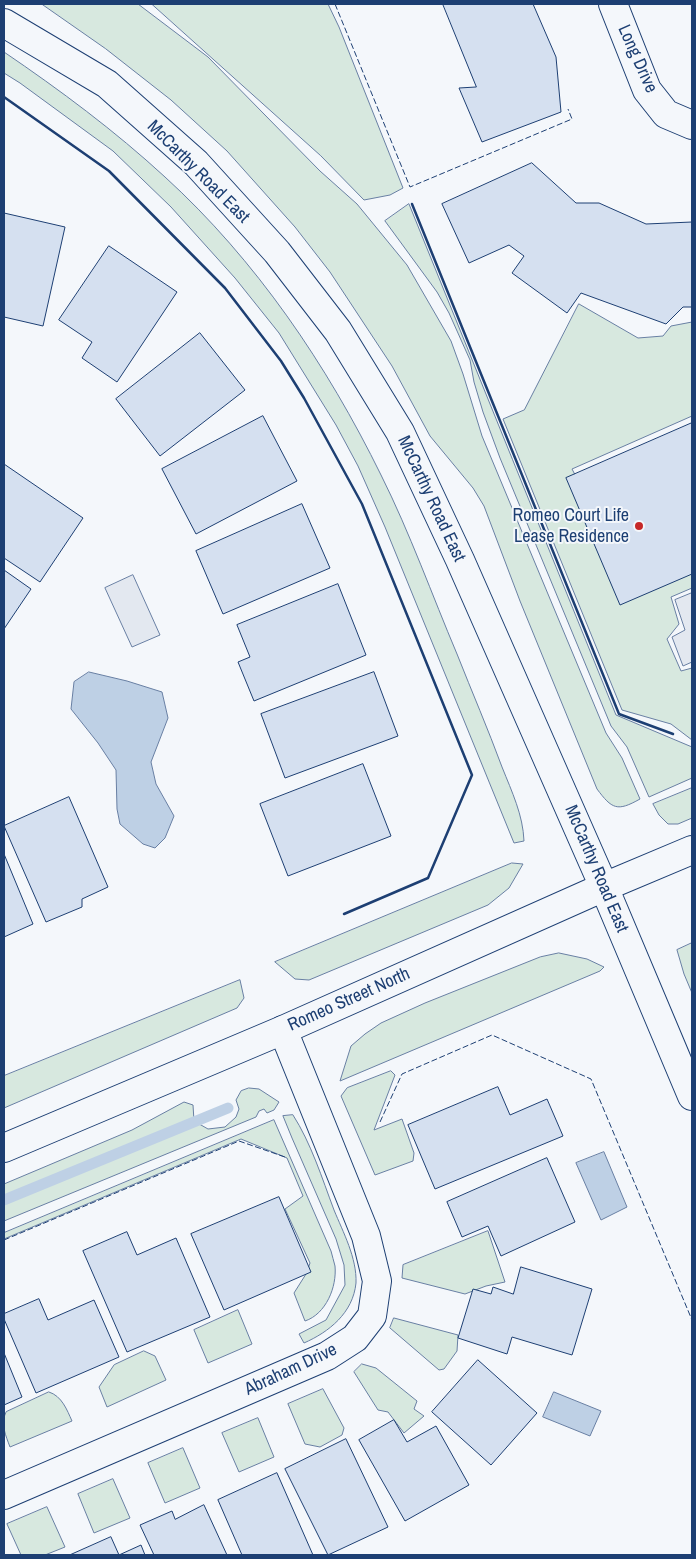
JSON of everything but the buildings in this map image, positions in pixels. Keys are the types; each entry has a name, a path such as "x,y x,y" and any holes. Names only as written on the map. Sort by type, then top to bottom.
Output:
{"street":[{"name":"Long Drive","path":"613,4 647,90 666,114 692,125"},
{"name":"McCarthy Road East","path":"4,23 107,84 196,163 277,252 338,331 400,432 460,560 604,887 692,1096"},
{"name":"Romeo Street North","path":"4,1148 283,1030 604,887 692,850"},
{"name":"Abraham Drive","path":"4,1495 327,1356 355,1338 372,1316 377,1281 366,1236 283,1030"}],"shaded area":[{"path":"42,4 138,4 208,57 320,171 357,204 407,265 451,341 482,436 606,733 622,758 640,799 620,807 607,801 597,789 520,601 484,506 473,488 430,436 392,366 330,272 295,227 227,151 171,100 106,49"},
{"path":"152,4 328,4 339,27 403,188 390,195 364,200 321,156"},
{"path":"4,52 107,127 165,177 198,209 230,243 259,279 313,354 360,434 402,519 513,795 522,822 524,841 514,843 385,527 358,466 336,425 279,333 235,278 171,207 113,151 4,73"},
{"path":"409,204 616,715 692,747 692,778 649,797 627,747 611,726 500,458 483,412 470,360 449,313 437,292 385,221"},
{"path":"579,304 638,338 663,336 671,326 692,322 692,416 572,469 636,591 692,572 692,588 671,597 679,624 667,639 681,671 692,668 692,740 671,724 622,710 503,419 524,410"},
{"path":"133,575 160,635 132,647 105,588"},
{"path":"692,593 692,662 683,666 672,637 685,630 675,600"},
{"path":"692,788 692,818 678,824 668,824 659,815 653,804"},
{"path":"512,863 523,864 509,888 488,905 309,980 295,979 275,962"},
{"path":"692,943 692,993 677,950"},
{"path":"559,953 587,959 604,967 600,971 340,1081 351,1046 381,1023 425,1003 540,957"},
{"path":"240,980 244,998 237,1008 4,1108 4,1076"},
{"path":"391,1071 395,1075 374,1130 402,1119 414,1153 413,1161 375,1175 341,1096 347,1088"},
{"path":"249,1088 259,1089 279,1102 274,1110 267,1113 264,1109 259,1111 256,1117 4,1221 4,1184 132,1130 184,1102 193,1105 194,1121 208,1129 225,1127 236,1117 239,1109 236,1100 241,1091"},
{"path":"293,1115 316,1161 349,1245 356,1274 354,1294 345,1312 331,1327 304,1343 299,1334 326,1320 345,1285 344,1265 336,1239 283,1116"},
{"path":"274,1120 331,1251 335,1266 334,1282 329,1299 319,1312 305,1321 294,1293 306,1274 310,1263 285,1209 303,1196 287,1158 241,1139 4,1239 4,1233"},
{"path":"488,1231 505,1282 486,1286 465,1294 402,1278 403,1265"},
{"path":"238,1310 252,1344 208,1363 194,1330"},
{"path":"394,1318 458,1335 457,1351 444,1369 439,1370 390,1328"},
{"path":"144,1351 155,1356 166,1380 107,1407 99,1387 114,1365"},
{"path":"362,1364 376,1368 417,1401 414,1409 424,1416 404,1433 388,1412 378,1410 354,1372"},
{"path":"323,1389 344,1428 342,1435 320,1447 305,1444 288,1404"},
{"path":"49,1392 61,1400 72,1421 10,1447 5,1434 4,1416 6,1412"},
{"path":"258,1418 274,1457 239,1472 222,1433"},
{"path":"183,1448 200,1488 165,1503 148,1463"},
{"path":"113,1479 130,1518 94,1533 78,1494"},
{"path":"47,1507 65,1547 45,1555 21,1555 7,1524"}],"water":[{"path":"89,672 162,692 168,718 151,762 156,784 174,816 165,838 155,848 143,844 120,824 117,809 116,770 98,743 71,709 74,682"},
{"path":"604,1152 627,1207 601,1220 576,1163"},
{"path":"554,1392 601,1411 590,1436 543,1417"}],"waterway":[{"path":"4,1200 228,1108"}],"fence":[{"path":"335,4 410,187 572,119 568,109"},
{"path":"380,1122 402,1074 492,1035 591,1079 692,1320"},
{"path":"4,1240 239,1141 285,1157"}],"wall":[{"path":"4,97 109,171 225,288 281,361 304,398 362,504 472,775 428,878 344,914"},
{"path":"412,204 619,714 673,734"}],"place":[{"name":"Romeo Court Life Lease Residence","path":"639,526"}]}
